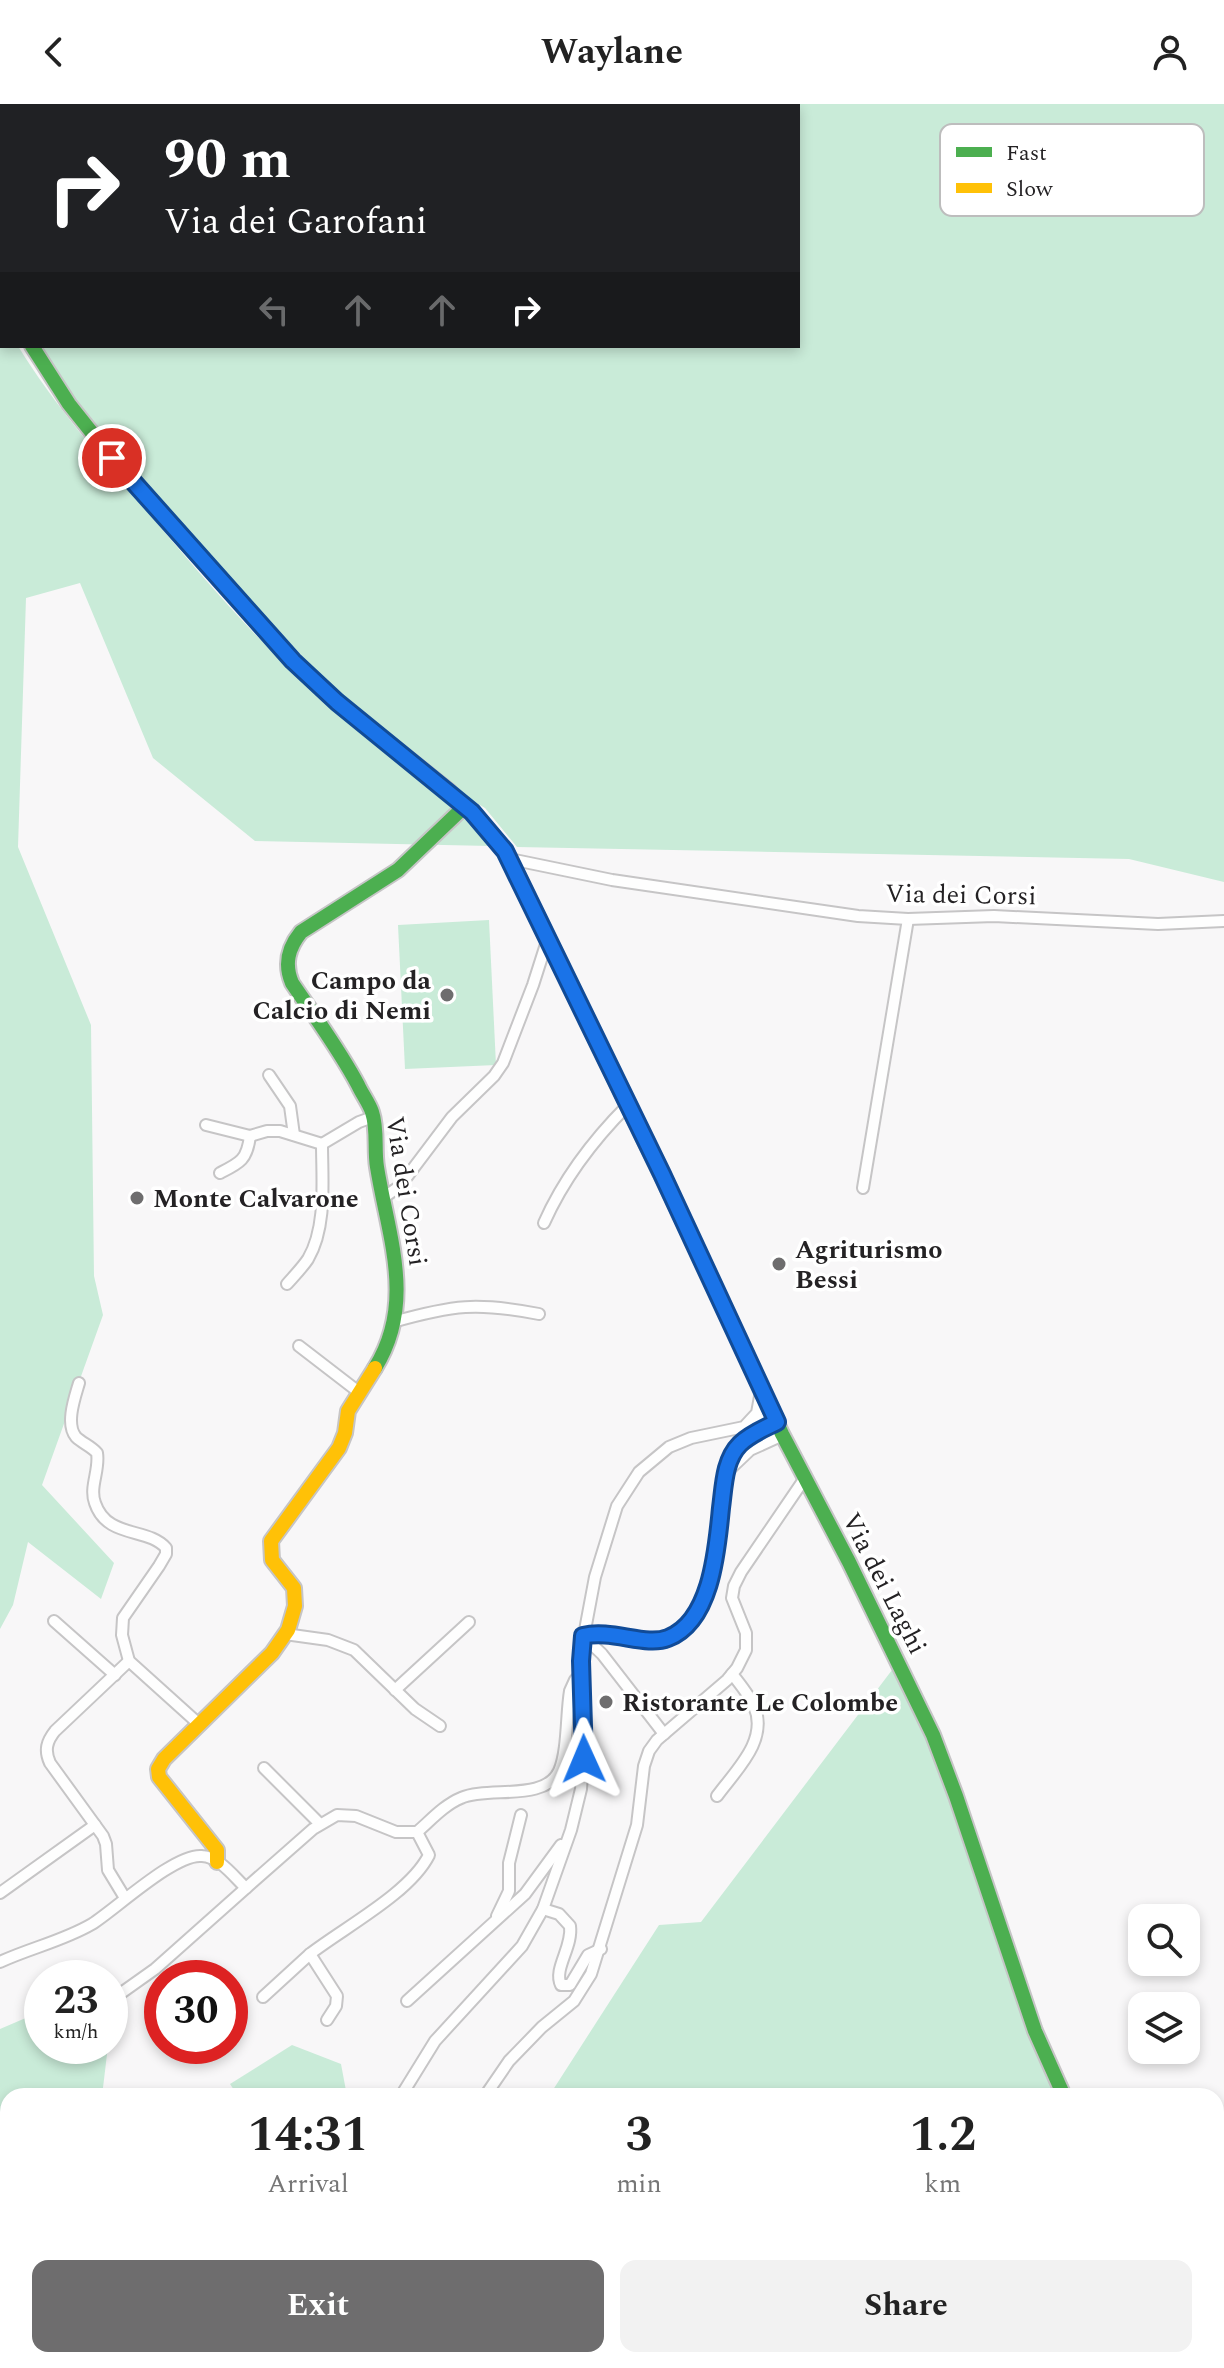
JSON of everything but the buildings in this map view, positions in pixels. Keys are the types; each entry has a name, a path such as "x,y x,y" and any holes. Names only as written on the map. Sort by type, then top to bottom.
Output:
{"main road":[{"name":"Via dei Laghi","path":"33,348 103,448 293,661 337,702 465,806 510,859 778,1424 941,1754 1032,2023 1060,2088"},
{"name":"Via dei Corsi","path":"217,1862 215,1847 158,1773 162,1761 272,1653 285,1634 295,1606 295,1592 291,1581 273,1563 271,1541 339,1448 348,1411 384,1352 397,1298 397,1269 376,1158 373,1117 345,1061 292,983 287,969 289,951 301,932 398,870 465,806"}],"street":[{"name":"Via dei Corsi","path":"510,859 621,881 851,916 908,919 994,916 1158,924 1224,921"},
{"path":"863,1188 908,919"},
{"path":"383,1198 406,1179 452,1117 503,1063 548,938"},
{"path":"269,1075 290,1106 294,1135"},
{"path":"544,1223 569,1174 628,1105"},
{"path":"206,1125 250,1136 271,1130 322,1144 373,1117"},
{"path":"220,1173 244,1158 250,1136"},
{"path":"287,1284 308,1259 316,1239 322,1144"},
{"path":"393,1322 469,1305 539,1314"},
{"path":"299,1346 360,1393"},
{"path":"79,1383 72,1430 77,1438 97,1453 93,1494 97,1507 115,1526 158,1541 166,1548 164,1558 123,1618 121,1631 129,1661 200,1725"},
{"path":"744,1427 757,1413 761,1388"},
{"path":"406,2088 430,2048 522,1946 543,1909 578,1807 584,1768 583,1636 595,1577 617,1506 630,1483 660,1452 674,1444 744,1427 778,1424"},
{"path":"583,1636 602,1633 661,1640 676,1634 695,1617 702,1605 712,1565 728,1463 742,1442 778,1424"},
{"path":"490,2088 517,2052 578,1996 591,1974 637,1825 645,1761 651,1746 732,1674 743,1659 747,1643 733,1602 734,1586 805,1478"},
{"path":"54,1621 115,1675"},
{"path":"395,1690 469,1622"},
{"path":"285,1634 347,1645 415,1709 440,1726"},
{"path":"583,1636 602,1654 664,1734"},
{"path":"125,1898 110,1873 105,1840 50,1763 46,1747 55,1731 129,1661"},
{"path":"128,1988 155,1969 320,1824 337,1815 348,1814 396,1832 417,1832 447,1806 463,1797 482,1792 525,1790 552,1781 563,1758 570,1691 581,1674"},
{"path":"717,1796 753,1747 758,1735 754,1706 732,1674"},
{"path":"264,1768 320,1824"},
{"path":"492,1925 507,1898 509,1863 521,1815"},
{"path":"0,1893 95,1825"},
{"path":"407,2001 531,1889 571,1830"},
{"path":"263,1997 310,1954 380,1904 418,1872 429,1855 417,1832"},
{"path":"0,1962 94,1923 125,1898 187,1858 203,1856 217,1862 246,1888"},
{"path":"510,1882 531,1889"},
{"path":"543,1909 559,1914 570,1926 570,1942 558,1979 561,1985 570,1985 588,1955 601,1949"},
{"path":"310,1954 337,1996 336,2006 327,2020"}],"green space":[{"path":"800,104 1224,104 1224,882 1129,859 517,847 485,808 364,715 316,671 130,470 89,420 40,348 800,348"},
{"path":"0,348 19,348 78,430 272,652 340,715 452,803 491,846 255,841 153,758 80,583 26,598 18,847 91,1025 94,1276 103,1315 42,1485 114,1563 101,1599 28,1542 13,1605 0,1629"},
{"name":"Campo da Calcio di Nemi","path":"489,920 496,1065 405,1069 398,925"},
{"path":"892,1670 928,1736 1055,2088 554,2088 659,1925 701,1922"},
{"path":"24,2019 24,2064 106,2064 103,2088 0,2088 0,2029"},
{"path":"292,2045 341,2064 346,2088 233,2088 230,2084"}],"traffic: fast":[{"path":"33,348 69,404 112,458 278,645 327,694 449,791"},
{"path":"375,1368 387,1343 397,1294 396,1269 377,1167 374,1119 343,1059 292,983 288,969 289,956 301,932 398,870 465,806"},
{"path":"705,1266 782,1434 849,1562 933,1735 1035,2031 1060,2088"}],"traffic: slow":[{"path":"449,791 491,833 508,856 705,1266"},
{"path":"217,1862 217,1850 159,1777 158,1769 164,1759 272,1653 288,1630 295,1606 294,1588 272,1560 271,1541 339,1448 348,1411 375,1368"}],"place":[{"name":"Campo da Calcio di Nemi","path":"447,995"},
{"name":"Monte Calvarone","path":"137,1198"},
{"name":"Agriturismo Bessi","path":"779,1264"},
{"name":"Ristorante Le Colombe","path":"606,1702"}],"route":[{"path":"112,458 266,632 321,689 472,812 505,851 662,1174 777,1422 742,1442 728,1463 712,1565 702,1605 695,1617 676,1634 661,1640 602,1633 583,1636 584,1759"}]}
